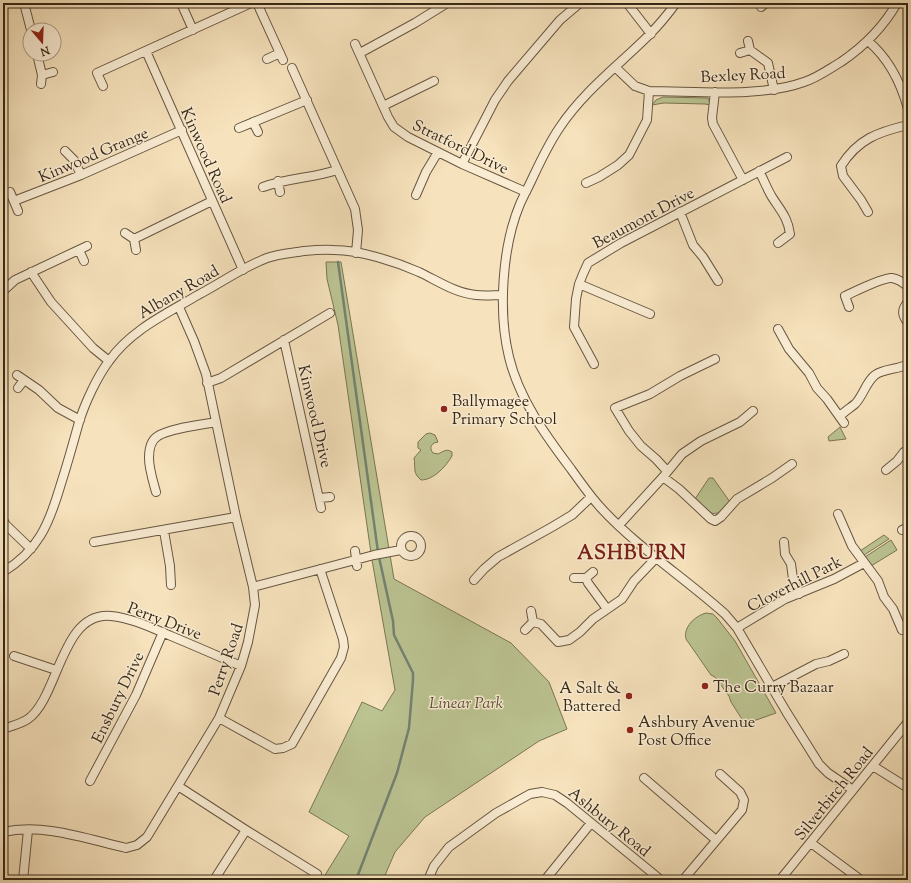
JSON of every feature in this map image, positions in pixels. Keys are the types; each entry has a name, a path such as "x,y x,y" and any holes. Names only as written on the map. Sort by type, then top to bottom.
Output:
{"street":[{"path":"181,3 193,30"},
{"path":"103,86 97,73 251,3"},
{"path":"257,3 282,56 267,59"},
{"path":"462,164 495,100 508,81 560,20 580,3"},
{"path":"627,3 651,34"},
{"path":"676,3 651,34 577,104 560,127 546,150 519,205 507,247 503,295 503,323 509,358 523,393 554,446 591,497 602,510 656,558 725,614 737,628 772,688 820,764 828,773 853,790"},
{"name":"Bexley Road","path":"615,67 635,86 649,91 715,92 774,90 805,82 820,75 844,59 868,40 879,28 897,3"},
{"path":"27,4 30,22"},
{"path":"360,53 410,26 444,5"},
{"path":"868,40 887,62 896,77 906,99 908,109"},
{"path":"748,41 750,50 768,63 774,90"},
{"name":"Stratford Drive","path":"355,44 394,127 408,137 462,164 526,192"},
{"path":"740,53 750,50"},
{"name":"Kinwood Road","path":"146,51 243,270"},
{"path":"39,62 42,75 41,84"},
{"path":"292,68 355,210 358,230 356,253"},
{"path":"42,75 53,72"},
{"path":"383,106 434,81"},
{"path":"586,183 618,165 629,155 647,120 649,91"},
{"path":"715,92 712,118 713,124 743,180"},
{"path":"239,128 307,100"},
{"path":"253,122 258,132"},
{"path":"868,212 861,200 842,176 841,166 851,152 863,141 885,130 908,125"},
{"name":"Kinwood Grange","path":"14,201 81,175 182,130"},
{"path":"65,151 74,160 81,175"},
{"path":"416,195 426,172 438,152"},
{"name":"Beaumont Drive","path":"594,364 574,327 576,299 579,284 588,263 621,243 787,157"},
{"path":"263,187 278,181 310,177 337,170"},
{"path":"759,172 772,197 785,215 789,227 790,234 778,243"},
{"path":"278,181 280,192"},
{"path":"10,192 18,211"},
{"path":"134,239 212,201"},
{"path":"680,212 693,245 703,257 718,281"},
{"path":"125,232 134,239 136,250"},
{"path":"3,291 16,280 87,246"},
{"path":"79,250 84,261"},
{"name":"Albany Road","path":"3,572 11,567 31,549 43,532 51,516 73,448 80,420 93,388 109,361 128,339 148,324 243,270 268,257 303,251 334,250 356,253 393,262 419,272 449,288 474,295 503,295"},
{"path":"31,272 51,302 93,348 109,361"},
{"path":"849,307 845,296 882,281 891,278 903,282 908,287"},
{"path":"579,284 650,314"},
{"path":"908,302 903,308 903,315 908,323"},
{"name":"Perry Road","path":"3,832 12,830 28,830 58,832 126,848 137,845 147,837 219,718 241,666 253,623 255,605 253,587 236,517 208,383 194,341 179,307"},
{"path":"208,383 222,378 330,313"},
{"path":"778,328 789,349 809,373 817,388 844,423"},
{"name":"Kinwood Drive","path":"284,340 321,508"},
{"path":"715,359 680,376 650,394 614,408 629,431 641,446 656,459 665,474 711,520 715,521 721,517 737,499 792,464"},
{"path":"840,416 855,403 876,375 899,369 908,364"},
{"path":"18,388 20,377 39,390 58,408 80,420"},
{"path":"619,525 682,454 701,441 740,422 753,411"},
{"path":"156,492 149,460 150,447 154,440 167,431 216,422"},
{"path":"886,470 897,461 904,452 908,450"},
{"path":"320,498 330,497"},
{"path":"474,580 498,557 572,515 591,497"},
{"path":"838,514 852,546 878,582 884,596 893,609 902,630"},
{"path":"94,542 164,531 236,517"},
{"path":"3,520 6,525 31,549"},
{"path":"164,531 170,566 171,585"},
{"path":"784,542 785,554 791,564 793,579 799,594"},
{"path":"253,587 320,569 357,563 374,555 401,550"},
{"path":"355,551 357,563"},
{"path":"533,622 541,624 558,642 569,640 580,632 593,619 622,598 634,581 656,558"},
{"name":"Cloverhill Park","path":"737,628 785,600 834,579 864,563"},
{"path":"219,718 275,749 283,748 292,744 332,675 341,658 344,647 343,639 320,569"},
{"path":"574,578 586,578 593,572"},
{"path":"586,578 588,584 607,609"},
{"path":"531,611 533,622"},
{"name":"Perry Drive","path":"3,728 28,719 35,712 74,636 83,626 96,617 116,617 135,621 241,666"},
{"path":"525,630 533,622"},
{"name":"Ensbury Drive","path":"102,779 92,778 136,695 163,632"},
{"path":"772,688 816,664 829,661 844,654"},
{"path":"14,656 56,670"},
{"name":"Silverbirch Road","path":"780,880 908,722"},
{"path":"873,766 908,788"},
{"path":"683,880 742,810 744,800 740,792 720,774"},
{"path":"644,778 716,840"},
{"path":"178,786 317,874"},
{"name":"Ashbury Road","path":"428,880 434,866 450,846 496,813 530,794 542,792 555,795 567,803 661,880"},
{"path":"545,880 591,822"},
{"path":"23,880 28,830"},
{"path":"214,880 246,830"},
{"path":"811,843 861,880"}],"green space":[{"path":"663,97 708,98 711,105 664,103 652,105 656,100"},
{"name":"Linear Park","path":"326,262 341,262 394,579 511,643 549,682 567,729 539,741 425,817 395,852 383,880 322,880 349,836 309,812 362,702 382,711 395,690 372,560 338,325 327,279"},
{"path":"840,427 846,439 829,441 828,437"},
{"path":"430,433 435,435 438,442 431,446 433,453 438,454 448,450 452,452 452,456 443,468 435,475 421,480 415,472 414,458 421,450 418,448 418,442 426,434"},
{"path":"709,478 713,478 730,502 720,512 709,512 695,499"},
{"path":"884,535 889,539 864,555 860,551"},
{"path":"891,540 897,550 871,566 865,557"},
{"path":"706,613 713,614 735,641 776,713 745,724 731,702 729,696 715,677 711,675 686,639 686,630 688,626 694,619"}],"waterway":[{"path":"338,262 378,552"},
{"path":"356,880 397,773 409,728 413,680 413,673 394,635 393,621 379,557"}],"place":[{"name":"Ballymagee Primary School","path":"444,409"},
{"name":"The Curry Bazaar","path":"705,686"},
{"name":"A Salt & Battered","path":"629,696"},
{"name":"Ashbury Avenue Post Office","path":"630,730"}],"district":[{"name":"ASHBURN","path":"632,552"}]}
